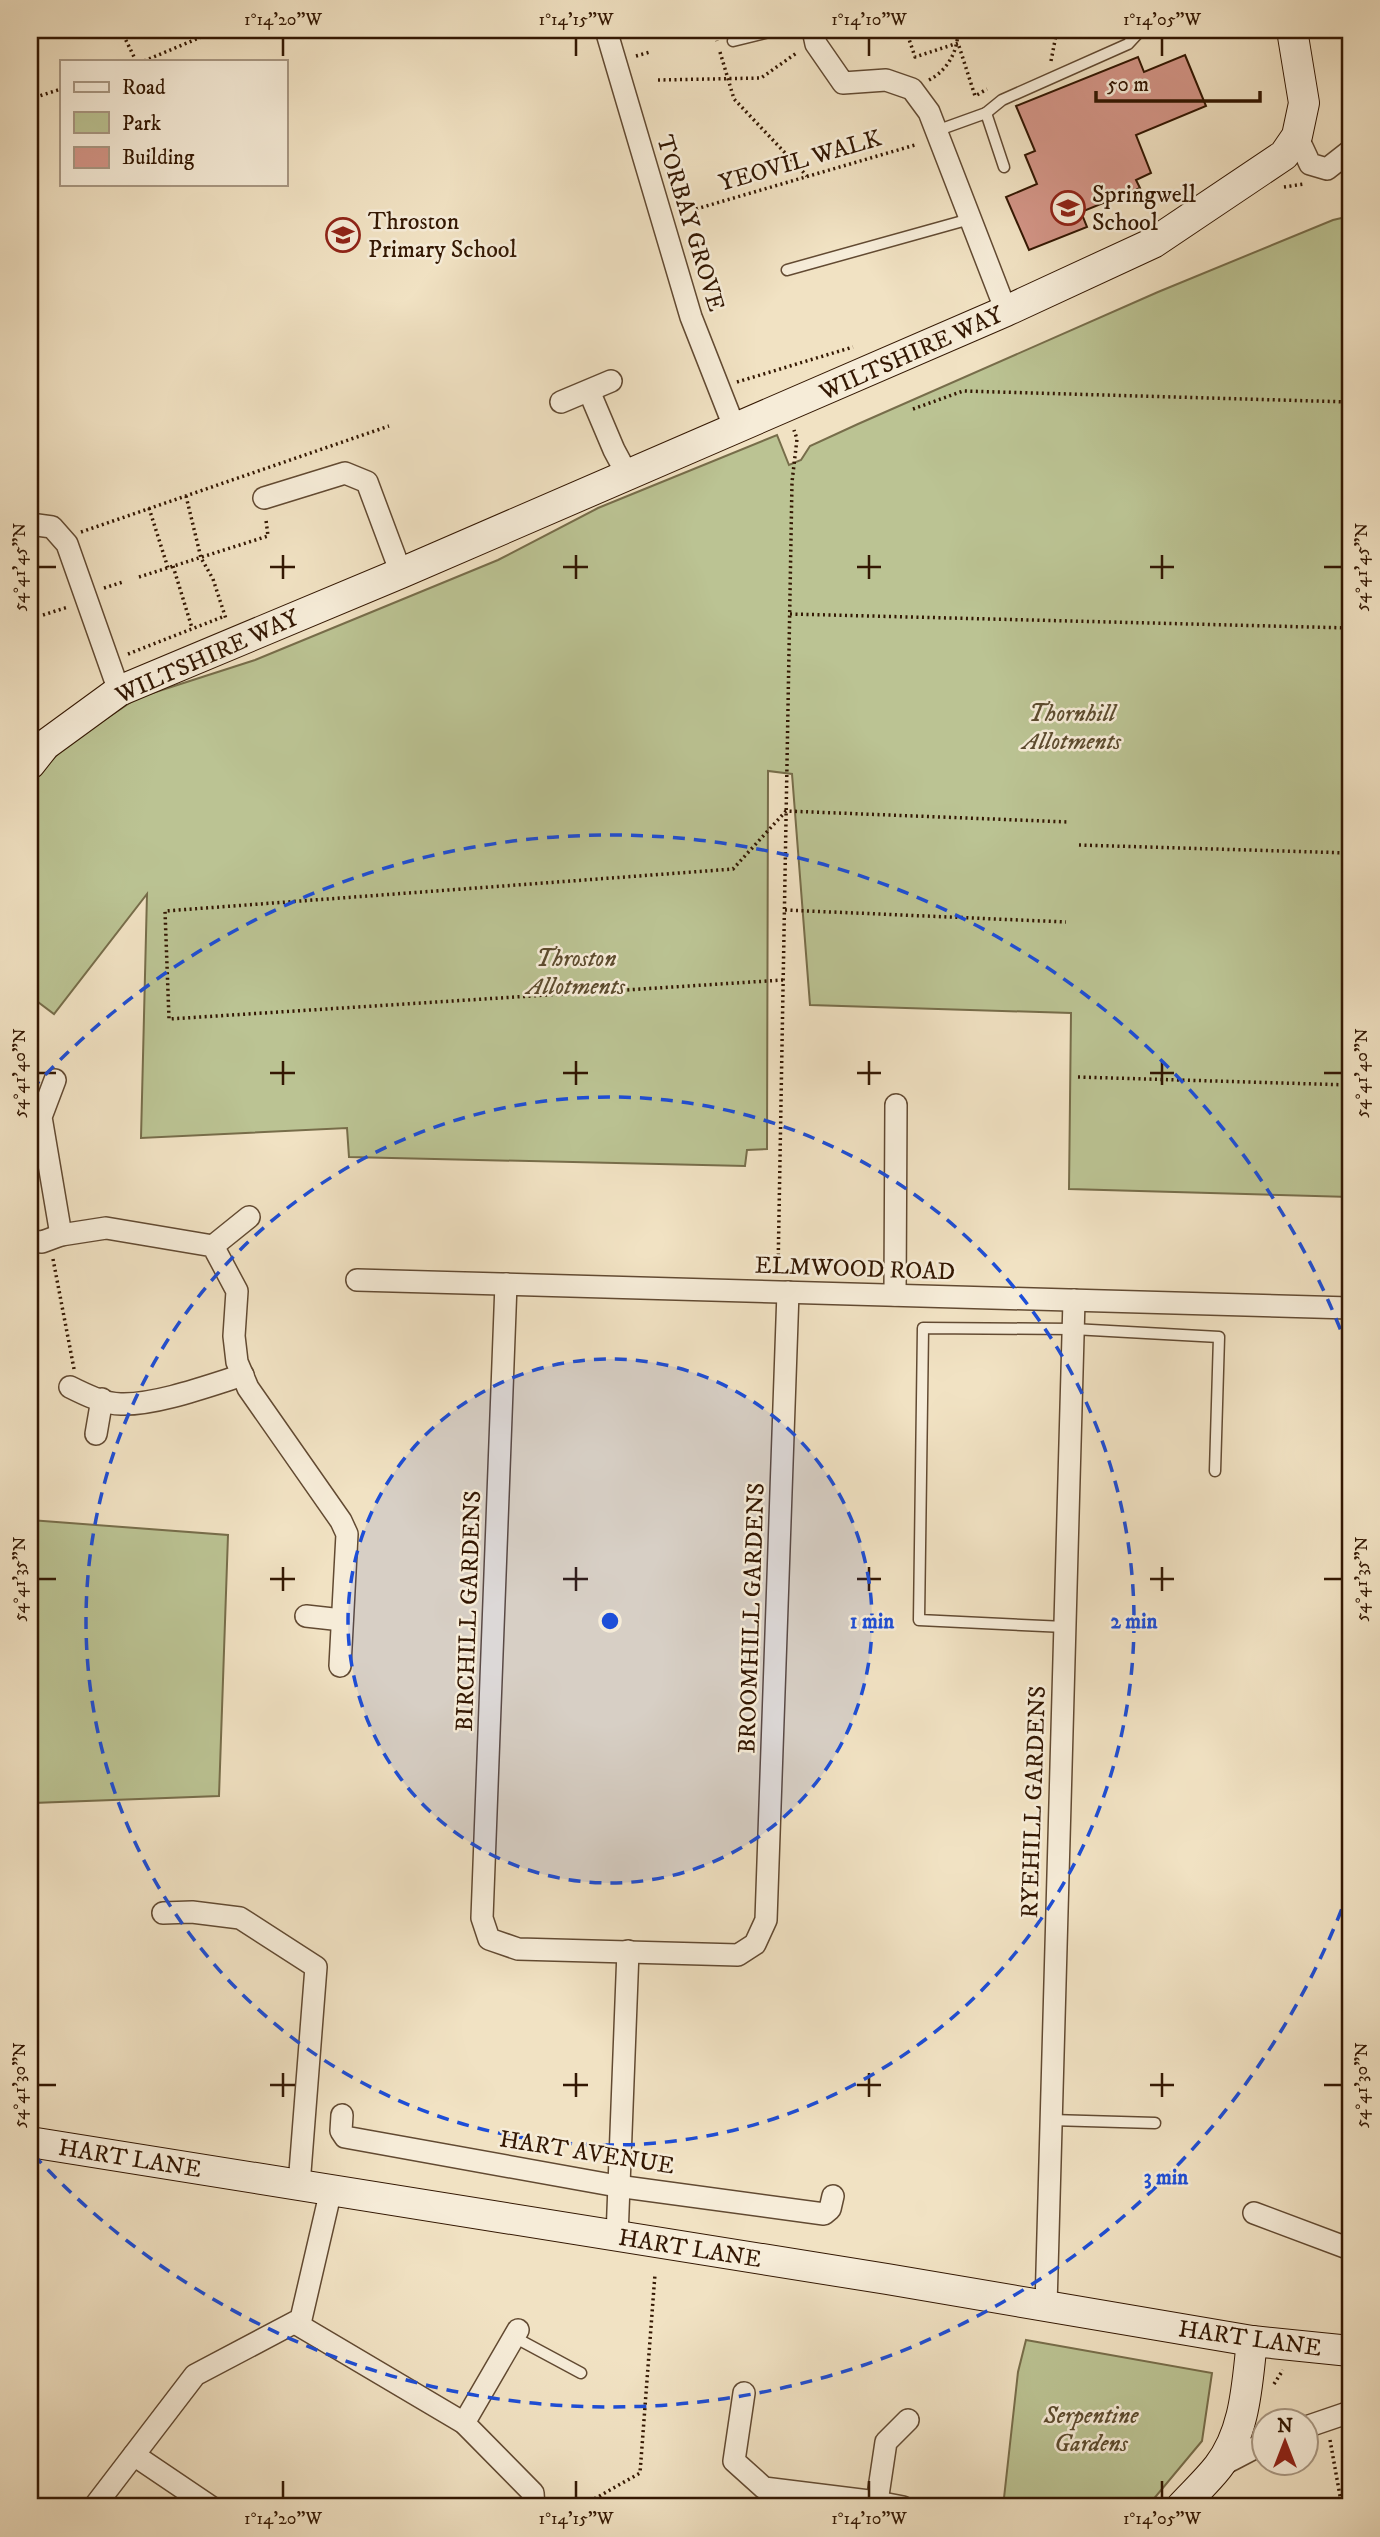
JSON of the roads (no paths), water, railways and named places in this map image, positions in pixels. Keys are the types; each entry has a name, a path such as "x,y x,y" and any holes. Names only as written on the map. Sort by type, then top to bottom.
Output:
{"street":[{"name":"TORBAY GROVE","path":"606,30 691,317 736,429"},
{"path":"813,30 816,44 843,83 886,80 912,89 929,111 1006,311"},
{"path":"1292,30 1304,103 1297,136 1310,164 1327,169 1350,151"},
{"name":"WILTSHIRE WAY","path":"30,764 45,745 119,691 202,656 229,629 401,573 1006,311 1153,243 1284,155 1297,136"},
{"path":"561,402 611,381"},
{"path":"589,391 628,476"},
{"path":"264,498 345,473 366,482 401,573"},
{"path":"30,524 52,527 65,542 119,691"},
{"path":"55,1080 35,1115 47,1239 106,1228 213,1245 249,1217"},
{"path":"895,1295 896,1104"},
{"path":"213,1245 237,1292 234,1336 237,1362 248,1388 341,1521 347,1534 340,1666"},
{"name":"ELMWOOD ROAD","path":"357,1280 1350,1307"},
{"name":"BIRCHILL GARDENS","path":"506,1284 482,1918 489,1939 518,1949 628,1951"},
{"name":"BROOMHILL GARDENS","path":"628,1951 738,1955 755,1944 766,1920 783,1292"},
{"name":"RYEHILL GARDENS","path":"1046,2306 1074,1300"},
{"path":"74,1389 119,1404 145,1402 243,1375"},
{"path":"96,1434 102,1399"},
{"path":"306,1616 342,1620"},
{"path":"163,1913 192,1912 240,1918 316,1967 299,2185"},
{"path":"617,2237 628,1951"},
{"name":"HART AVENUE","path":"342,2115 341,2131 345,2137 617,2186 824,2214 830,2209 833,2196"},
{"name":"HART LANE","path":"30,2142 1252,2340 1350,2351"},
{"path":"94,2507 195,2375 302,2319 331,2190"},
{"path":"1254,2213 1350,2249"},
{"path":"295,2323 464,2423 533,2493 534,2507"},
{"path":"464,2423 516,2333"},
{"path":"1181,2507 1218,2467 1226,2454 1244,2408 1252,2340"},
{"path":"744,2393 734,2462 764,2488 903,2507"},
{"path":"1320,2422 1350,2412"},
{"path":"877,2502 886,2442 908,2420"},
{"path":"1218,2467 1250,2451"},
{"path":"134,2455 211,2507"}],"lane":[{"path":"733,41 777,30"},
{"path":"936,131 986,113 1002,100 1128,44 1141,30"},
{"path":"986,113 1004,167"},
{"path":"787,270 970,219"},
{"path":"1065,1627 919,1620 923,1328 1073,1329 1219,1337 1215,1471"},
{"path":"1051,2120 1155,2123"},
{"path":"516,2333 581,2373"}],"place":[{"name":"Springwell School","path":"1068,208"},
{"name":"Throston Primary School","path":"343,235"}],"park label":[{"name":"Thornhill Allotments","path":"1072,727"},
{"name":"Throston Allotments","path":"576,972"},
{"name":"Serpentine Gardens","path":"1091,2429"}]}
